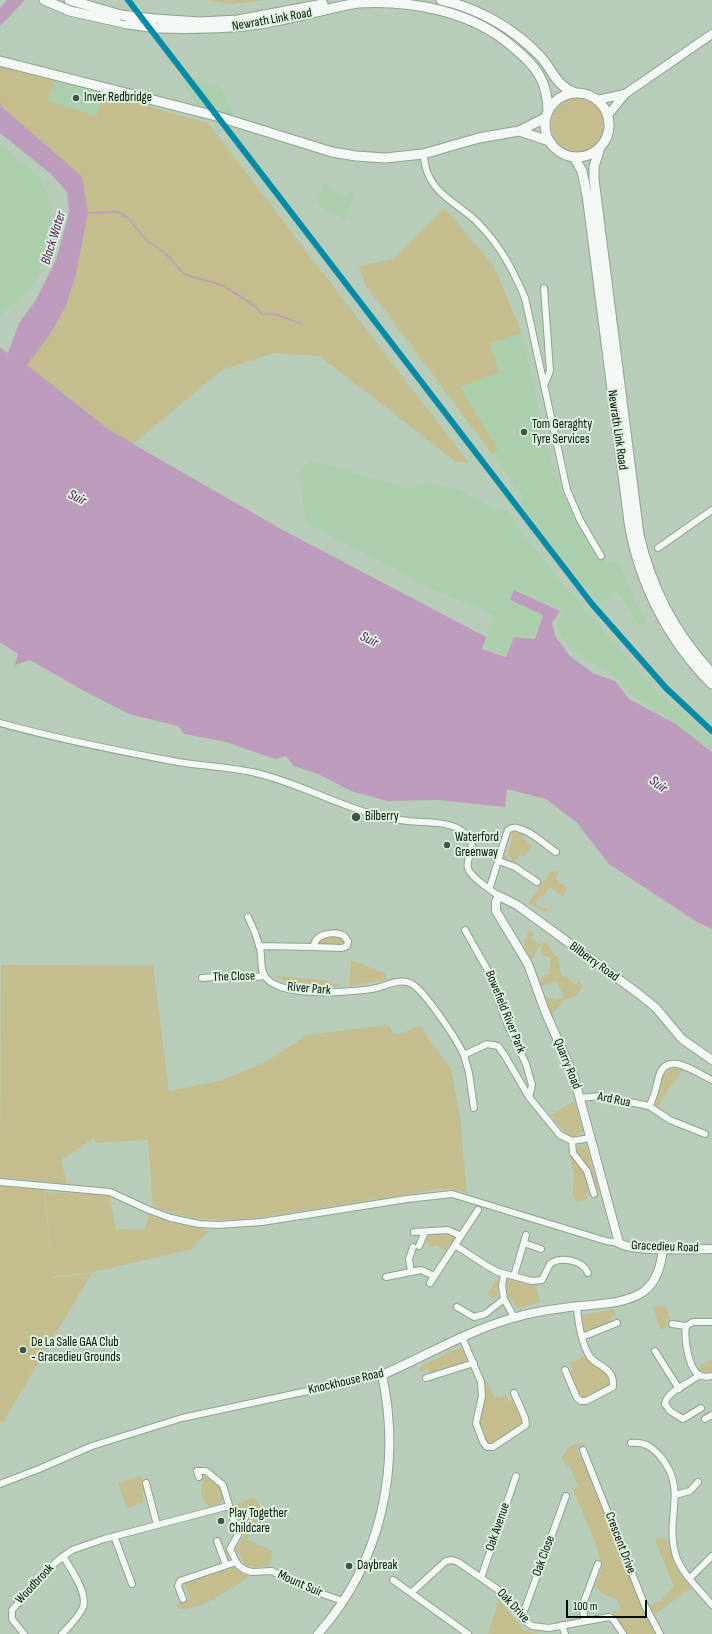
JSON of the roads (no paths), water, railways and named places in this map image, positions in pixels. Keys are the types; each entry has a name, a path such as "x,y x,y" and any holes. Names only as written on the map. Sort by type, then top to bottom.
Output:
{"main road":[{"name":"Newrath Link Road","path":"44,0 70,11 128,24 238,20 341,0"},
{"name":"Newrath Link Road","path":"69,0 156,24 212,29 267,23 358,3 385,2 425,5 446,10 471,20 493,32 509,43 534,66 544,81 548,93 547,114"},
{"path":"441,0 475,11 501,24 524,41 540,56 564,89 575,93 584,94 597,100 608,115 608,133 600,147 585,156 574,157 563,154 549,141 545,128 547,114"},
{"path":"0,61 216,116 332,152 356,156 384,158 423,154 479,138 519,131 547,114 555,102 565,95 575,93"},
{"path":"519,131 549,141"},
{"name":"Newrath Link Road","path":"600,147 594,167 594,179 642,550 661,599 682,636 712,673"},
{"name":"Newrath Link Road","path":"574,157 582,171 586,195 629,522 637,560 645,582 665,624 688,658 712,684"}],"street":[{"path":"608,115 625,94 712,34"},
{"path":"597,100 625,94"},
{"path":"423,154 428,174 434,184 479,224 504,255 514,272 524,298 568,490 573,506 601,556"},
{"path":"544,288 550,371 544,386"},
{"path":"658,548 712,510"},
{"name":"Bilberry Road","path":"0,723 161,759 254,772 282,780 333,802 371,814 401,821 453,826 463,831 468,836 472,844 472,853 468,864 470,871 489,889 517,905 639,994 656,1008 682,1039 712,1060"},
{"path":"489,889 499,862 506,833 512,828 523,830 556,852"},
{"path":"499,862 515,867 537,882"},
{"name":"Quarry Road","path":"499,896 496,902 496,911 528,964 545,1012 569,1063 580,1098 619,1243"},
{"path":"248,917 259,946 265,976"},
{"name":"Bowefield River Park","path":"465,930 490,975 506,1021 526,1064 532,1085 529,1098"},
{"path":"259,946 342,948 346,946 348,941 343,935 334,933 318,938 315,941 314,947"},
{"name":"The Close","path":"202,978 265,976"},
{"name":"River Park","path":"265,976 280,986 294,990 317,992 379,988 398,982 413,984 423,994 464,1055"},
{"name":"Bowefield River Park","path":"464,1055 487,1044 498,1046 506,1056 529,1098 560,1135 572,1141"},
{"path":"464,1055 470,1073 474,1108"},
{"name":"Ard Rua","path":"649,1106 654,1096 660,1072 667,1066 679,1064 712,1080"},
{"name":"Ard Rua","path":"580,1098 600,1096 649,1106 670,1120 705,1134"},
{"path":"590,1138 572,1141 573,1153 587,1171 594,1194"},
{"path":"0,1182 110,1192 149,1210 171,1218 187,1222 213,1225 262,1222 452,1194 610,1242 619,1243"},
{"path":"430,1283 478,1210"},
{"path":"414,1232 451,1231 460,1236"},
{"path":"410,1272 409,1259 425,1232"},
{"path":"514,1276 526,1235"},
{"path":"524,1243 541,1249"},
{"name":"Gracedieu Road","path":"619,1243 626,1246 662,1249 712,1249"},
{"path":"455,1245 487,1266 504,1274 538,1282 544,1278 550,1264 560,1259 582,1265 588,1272"},
{"name":"Knockhouse Road","path":"0,1484 99,1443 182,1418 382,1375 462,1337 514,1317 542,1311 620,1300 643,1292 651,1284 657,1274 662,1249"},
{"path":"386,1277 423,1270 434,1276"},
{"path":"504,1274 502,1286 504,1299 514,1317"},
{"path":"457,1307 471,1316 477,1317 485,1314 504,1299"},
{"path":"565,1370 577,1398 581,1401 586,1401 613,1387 612,1381 606,1369 591,1359 582,1338 577,1306"},
{"path":"672,1324 686,1326 693,1322 712,1322"},
{"path":"582,1338 616,1323"},
{"path":"686,1326 687,1349 699,1375"},
{"path":"462,1337 474,1363 482,1389 477,1425 487,1447 493,1447 526,1425 525,1418 514,1393"},
{"path":"655,1351 679,1389"},
{"path":"426,1378 474,1363"},
{"path":"318,1634 343,1601 357,1578 370,1550 379,1524 385,1496 390,1436 382,1375"},
{"path":"701,1408 684,1419 668,1410 665,1404 666,1400 679,1389 692,1382 699,1375 712,1376"},
{"path":"706,1419 712,1415"},
{"path":"631,1443 648,1445 661,1457 672,1475 675,1495 672,1541 678,1562 712,1605"},
{"name":"Crescent Drive","path":"584,1450 645,1606 660,1634"},
{"path":"183,1599 178,1586 180,1581 236,1562 230,1549 238,1536 221,1483 204,1471 197,1471 199,1477"},
{"name":"Oak Avenue","path":"481,1578 516,1476"},
{"path":"675,1495 690,1491 698,1482"},
{"path":"146,1483 146,1496 157,1525"},
{"name":"Oak Close","path":"522,1617 566,1496"},
{"path":"132,1584 114,1536 170,1523 229,1506"},
{"path":"236,1526 243,1522 247,1514"},
{"path":"135,1531 137,1539"},
{"name":"Woodbrook","path":"24,1634 10,1616 12,1610 63,1556 83,1546 114,1536"},
{"path":"217,1541 226,1565"},
{"name":"Woodbrook","path":"63,1556 80,1588 84,1600 81,1610 63,1633"},
{"path":"690,1578 712,1556"},
{"name":"Oak Drive","path":"412,1592 448,1560 456,1562 505,1594 522,1617 530,1625 539,1628 608,1617 613,1619 623,1634"},
{"name":"Mount Suir","path":"236,1562 245,1570 252,1572 272,1571 302,1587 343,1601"},
{"path":"584,1620 583,1604 598,1564"},
{"path":"393,1580 412,1592 468,1634"},
{"path":"562,1625 565,1634"}],"water":[{"path":"7,0 25,0 0,26 0,8"},
{"name":"Suir","path":"0,102 2,107 82,177 88,213 76,274 66,306 49,336 27,365 107,428 140,448 281,529 486,637 482,649 506,657 514,637 535,639 543,615 510,600 514,590 560,611 552,623 555,636 570,656 593,673 615,681 629,699 676,724 712,752 712,929 697,922 609,864 577,823 546,799 507,789 505,807 437,800 387,801 351,791 318,774 294,766 286,756 275,759 226,742 185,734 178,726 129,714 84,691 30,660 15,665 18,654 0,642 0,348 8,353 19,323 36,300 56,260 69,213 67,192 51,174 0,133"}],"waterway":[{"path":"87,213 118,212 128,218 147,241 165,253 184,274 224,286 255,306 262,314 278,315 302,324"}],"railway":[{"path":"124,0 574,586 658,683 695,720 712,733"},
{"path":"0,735 243,787 387,826"}],"place":[{"name":"Inver Redbridge","path":"76,98"},
{"name":"Tom Geraghty Tyre Services","path":"524,432"},
{"name":"Bilberry","path":"356,817"},
{"name":"Waterford Greenway","path":"447,845"},
{"name":"De La Salle GAA Club - Gracedieu Grounds","path":"23,1350"},
{"name":"Play Together Childcare","path":"221,1521"},
{"name":"Daybreak","path":"349,1566"}],"water label":[{"name":"Black Water","path":"54,238"}]}
